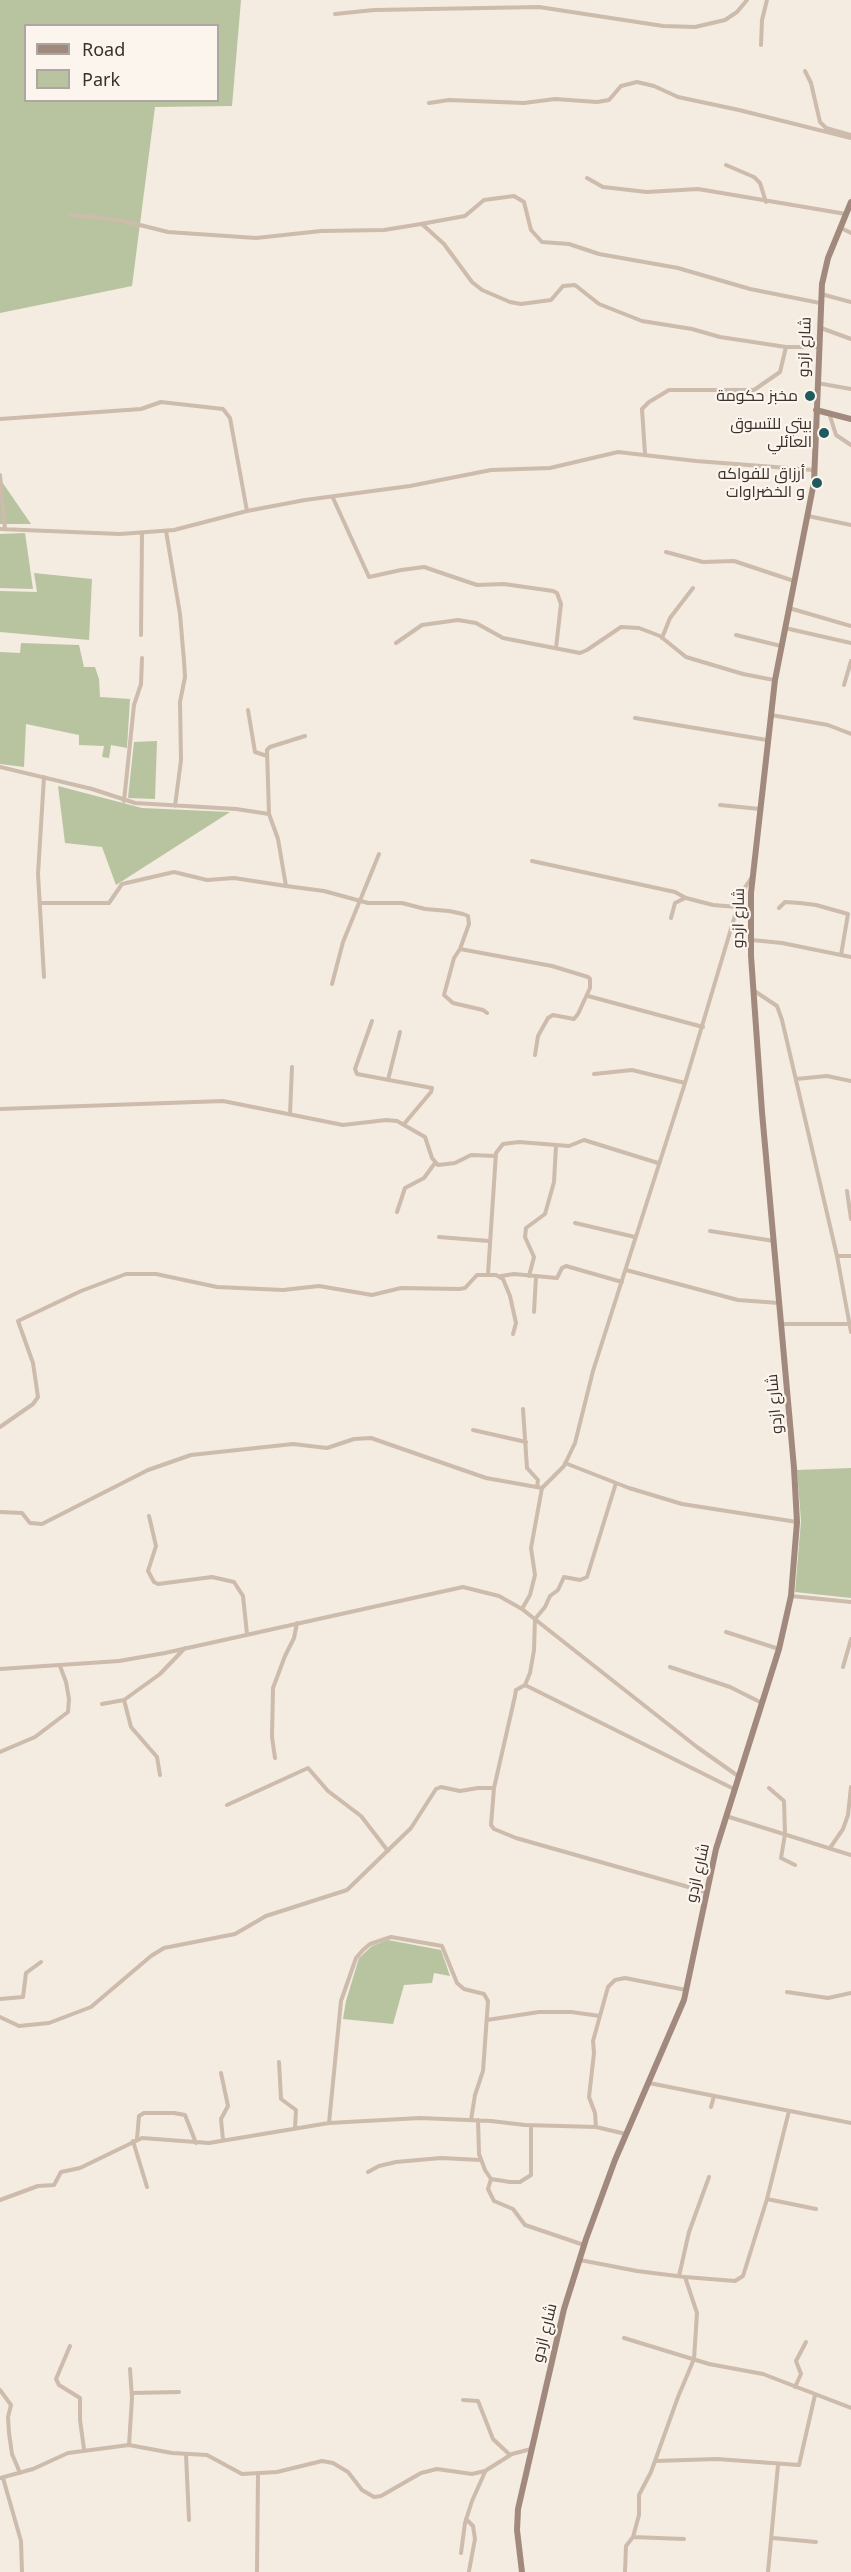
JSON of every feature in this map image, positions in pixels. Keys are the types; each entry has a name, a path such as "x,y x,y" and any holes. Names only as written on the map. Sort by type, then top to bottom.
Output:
{"street":[{"path":"335,14 374,10 478,10 527,7 606,16 663,26 696,27 725,20 737,12 747,0"},
{"path":"761,45 762,20 767,0"},
{"path":"805,71 811,82 820,122 826,128 851,136"},
{"path":"429,103 449,100 524,103 555,99 597,102 609,100 625,84 638,82 654,86 678,97 851,136"},
{"path":"726,165 754,177 760,183 766,202"},
{"path":"587,178 603,187 647,192 698,189 846,214"},
{"path":"71,215 120,220 168,232 256,238 321,231 384,230 421,224 465,216 484,200 514,196 520,197 524,202 531,230 542,242 569,244 599,254 678,268 750,289 820,303"},
{"name":"شارع ازدو","path":"522,2572 518,2509 564,2309 584,2245 626,2134 676,2021 686,1990 726,1815 763,1703 779,1649 791,1596 797,1522 753,990 751,940 753,876 775,680 815,470 820,294 826,266 851,202"},
{"path":"421,224 444,244 472,282 482,290 510,302 521,304 551,300 563,286 575,285 599,304 629,318 692,329 720,337 786,346 818,347"},
{"path":"840,228 851,233"},
{"path":"820,294 851,302"},
{"path":"818,327 851,339"},
{"path":"645,454 642,409 649,402 669,390 754,390 780,372 786,346"},
{"path":"817,383 851,389"},
{"path":"0,419 141,409 161,402 223,409 230,418 247,511"},
{"path":"816,410 851,418"},
{"path":"829,413 836,435 851,445"},
{"path":"0,475 2,529 78,533 142,533 166,531 247,511 305,500 410,486 491,470 550,468 618,452 696,461 815,470"},
{"path":"333,498 369,578 424,567 477,585 504,584 553,591 560,597 561,604 556,648"},
{"path":"808,516 851,525"},
{"path":"166,531 180,614 185,676 180,702 181,760 175,806"},
{"path":"141,635 142,533"},
{"path":"666,552 703,562 734,561 795,582"},
{"path":"662,638 670,618 693,588"},
{"path":"789,608 851,626"},
{"path":"396,643 422,625 458,620 476,623 498,637 580,652 587,650 621,627 639,628 662,638 686,657 743,674 775,680"},
{"path":"785,628 851,643"},
{"path":"736,635 781,646"},
{"path":"124,801 134,705 141,684 142,657"},
{"path":"844,685 851,661"},
{"path":"248,710 255,752 267,756"},
{"path":"770,715 828,725 851,734"},
{"path":"635,718 767,740"},
{"path":"286,886 278,839 269,814 267,756 270,747 305,736"},
{"path":"0,767 92,789 124,801 236,809 269,814"},
{"path":"44,777 38,874 44,977"},
{"path":"720,805 760,809"},
{"path":"332,984 343,942 379,854"},
{"path":"532,861 675,892 686,898 713,905 737,907"},
{"path":"40,903 109,903 122,884 174,872 207,880 234,878 324,891 360,902 402,903 425,909 449,910 468,916 469,924 460,949 454,958 444,996 453,1003 483,1010 486,1013"},
{"path":"540,1487 565,1463 574,1443 592,1371 685,1083 737,907 742,892 753,876"},
{"path":"671,918 675,903 686,898"},
{"path":"779,908 785,903 800,903 848,914 841,955"},
{"path":"751,940 782,943 851,957"},
{"path":"460,949 552,966 588,977 591,983 588,996 574,1019 553,1015 548,1018 538,1036 535,1055"},
{"path":"753,990 777,1006 849,1303 851,1332"},
{"path":"588,996 702,1027"},
{"path":"372,1021 355,1072 432,1088 404,1124"},
{"path":"388,1080 400,1032"},
{"path":"290,1114 292,1067"},
{"path":"594,1074 632,1070 685,1083"},
{"path":"796,1079 827,1076 851,1081"},
{"path":"0,1109 223,1101 343,1125 386,1120 404,1124 425,1137 435,1163"},
{"path":"488,1274 498,1148 507,1143 519,1142 569,1146 584,1140 659,1163"},
{"path":"529,1276 534,1257 525,1237 526,1228 545,1214 554,1182 556,1146"},
{"path":"435,1163 443,1165 455,1163 471,1155 496,1156"},
{"path":"397,1212 405,1188 424,1178 435,1163"},
{"path":"847,1191 851,1219"},
{"path":"575,1223 635,1236"},
{"path":"710,1231 775,1241"},
{"path":"439,1237 489,1241"},
{"path":"837,1256 851,1256"},
{"path":"0,1427 37,1401 38,1397 33,1363 18,1323 19,1320 112,1278 126,1274 156,1274 217,1287 283,1290 319,1286 372,1295 401,1288 465,1288 472,1278 488,1274 557,1278 562,1268 566,1266 622,1282"},
{"path":"626,1270 738,1300 779,1303"},
{"path":"501,1276 514,1311 516,1323 513,1334"},
{"path":"534,1312 536,1277"},
{"path":"781,1324 850,1324"},
{"path":"522,1609 530,1595 535,1575 531,1548 540,1487 538,1480 527,1468 523,1408"},
{"path":"473,1430 526,1442"},
{"path":"0,1512 22,1514 30,1523 42,1524 148,1470 191,1455 293,1444 327,1448 354,1439 371,1438 486,1478 540,1487"},
{"path":"565,1463 616,1483 682,1504 797,1522"},
{"path":"616,1483 587,1577 580,1580 564,1577 558,1590 550,1596 545,1608 535,1619 534,1650 530,1673 525,1685 516,1690 494,1788 490,1821 494,1829 516,1838 707,1892"},
{"path":"149,1516 156,1546 148,1571 154,1582 158,1584 212,1577 234,1582 243,1596 247,1634"},
{"path":"0,1669 120,1661 463,1587 499,1596 522,1609 697,1747 739,1777"},
{"path":"791,1596 851,1602"},
{"path":"275,1758 272,1737 273,1688 294,1638 297,1623"},
{"path":"726,1632 779,1649"},
{"path":"843,1667 851,1639"},
{"path":"102,1704 124,1700 160,1674 185,1648"},
{"path":"0,1752 35,1737 68,1712 69,1699 60,1666"},
{"path":"670,1667 730,1687 763,1703"},
{"path":"525,1685 734,1789"},
{"path":"124,1700 131,1726 157,1757 160,1775"},
{"path":"227,1805 308,1768 328,1791 361,1816 388,1851"},
{"path":"0,2017 19,2026 50,2023 91,2007 151,1956 164,1948 235,1934 266,1917 339,1894 347,1890 420,1817 436,1789 441,1786 460,1791 494,1788"},
{"path":"830,1848 843,1829 848,1815 851,1787"},
{"path":"769,1788 784,1801 785,1834 781,1858 795,1865"},
{"path":"726,1815 851,1855"},
{"path":"329,2123 341,2001 356,1958 370,1944 392,1937 442,1946 457,1983 464,1989 486,1997 488,2001 483,2071 475,2095 471,2120"},
{"path":"0,1999 23,1997 26,1973 41,1962"},
{"path":"596,2127 595,2113 589,2097 594,2054 593,2041 608,1987 619,1978 686,1990"},
{"path":"787,1992 828,1998 851,1993"},
{"path":"487,2020 539,2012 571,2012 600,2016"},
{"path":"279,2062 281,2099 296,2110 295,2128"},
{"path":"221,2073 228,2106 221,2119 223,2140"},
{"path":"649,2083 851,2123"},
{"path":"711,2108 714,2096"},
{"path":"579,2260 685,2277 735,2281 740,2279 767,2199 789,2111"},
{"path":"147,2187 135,2140 139,2115 182,2113 185,2115 196,2143"},
{"path":"0,2200 38,2186 54,2185 62,2172 80,2168 135,2140 196,2143 329,2123 420,2118 478,2120 531,2126 596,2127 626,2134"},
{"path":"478,2120 480,2160 491,2179 488,2189 494,2201 513,2209 525,2225 584,2245"},
{"path":"491,2179 520,2182 531,2175 531,2126"},
{"path":"368,2172 379,2166 396,2162 441,2158 480,2160"},
{"path":"679,2276 689,2232 709,2177"},
{"path":"767,2199 816,2209"},
{"path":"625,2572 626,2546 633,2537 639,2515 639,2495 655,2461 694,2359 697,2313 685,2277"},
{"path":"624,2338 734,2370 763,2374 851,2408"},
{"path":"795,2387 801,2374 796,2361 806,2342"},
{"path":"70,2346 56,2379 59,2385 80,2398 84,2449"},
{"path":"129,2445 132,2393 130,2368"},
{"path":"0,2390 11,2405 8,2417 9,2433 12,2454 20,2473"},
{"path":"132,2393 178,2392"},
{"path":"655,2461 717,2459 796,2466 801,2463 815,2395"},
{"path":"464,2400 478,2401 493,2439 510,2455"},
{"path":"22,2572 21,2541 2,2478 20,2473 68,2452 129,2445 207,2455 242,2474 278,2472 322,2461 333,2463 348,2472 362,2490 374,2498 421,2473 437,2469 472,2474 485,2472 510,2455 531,2449"},
{"path":"186,2454 189,2520"},
{"path":"768,2572 773,2538 778,2465"},
{"path":"461,2553 466,2519 485,2472"},
{"path":"257,2572 258,2473"},
{"path":"466,2519 473,2526 475,2539 469,2571"},
{"path":"633,2537 684,2538"},
{"path":"773,2538 816,2542"}],"green space":[{"path":"0,0 241,0 232,106 155,107 132,286 0,313"},
{"path":"0,479 31,524 0,524"},
{"path":"25,533 33,589 0,588 0,534"},
{"path":"34,573 92,579 89,640 0,632 0,591 37,592"},
{"path":"21,643 79,645 84,667 95,667 99,679 100,697 130,699 127,748 111,745 109,758 102,757 104,746 79,745 79,735 26,724 24,767 0,764 0,652 20,653"},
{"path":"157,741 155,799 128,798 134,742"},
{"path":"58,786 142,808 230,812 116,885 102,847 65,843"},
{"path":"851,1468 851,1598 795,1592 801,1521 797,1470"},
{"path":"388,1940 441,1950 450,1976 434,1973 432,1983 404,1985 393,2024 343,2019 359,1958 372,1946"}],"place":[{"name":"مخبز حكومة","path":"810,396"},
{"name":"بيتي للتسوق العائلي","path":"824,433"},
{"name":"أرزاق للفواكه و الخضراوات","path":"817,483"}]}
